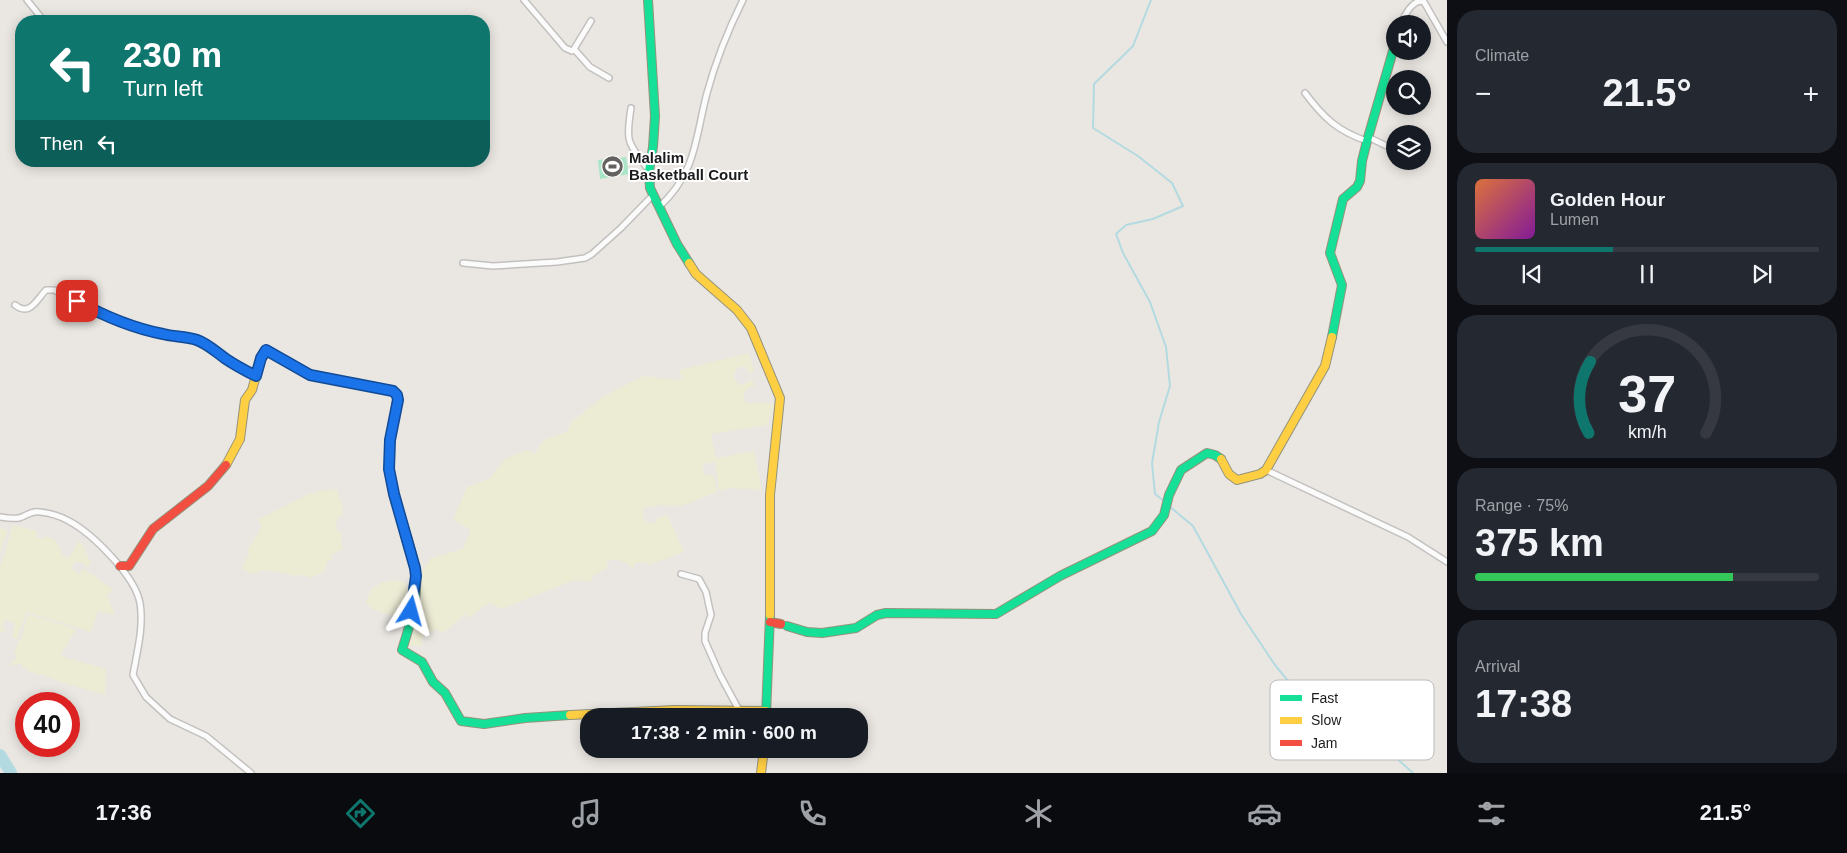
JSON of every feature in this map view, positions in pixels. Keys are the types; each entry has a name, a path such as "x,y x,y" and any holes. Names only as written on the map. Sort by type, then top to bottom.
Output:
{"street":[{"path":"28,0 39,15"},
{"path":"524,0 565,48 574,49 590,67 610,78"},
{"path":"648,0 655,116 649,171 649,181 653,195 677,244 696,274 737,310 751,328 780,398 770,502 770,622 766,708"},
{"path":"659,207 678,185 691,161 707,93 725,37 743,0"},
{"path":"1405,15 1414,3 1424,2 1447,42"},
{"path":"574,49 591,21"},
{"path":"770,622 816,634 856,628 877,615 886,613 996,614 1060,576 1152,531 1164,515 1169,495 1181,470 1207,453 1220,456 1231,476 1237,480 1260,474 1266,470 1325,366 1329,353 1342,285 1330,253 1343,199 1357,187 1360,181 1362,161 1390,60"},
{"path":"1305,93 1322,115 1331,123 1356,138 1368,139 1386,146"},
{"path":"631,108 628,138 631,147 649,171"},
{"path":"463,263 493,266 585,258 621,228 653,195"},
{"path":"15,305 20,308 31,307 46,290 54,290 103,315 122,322 165,335 189,337 198,340 209,345 256,376"},
{"path":"120,566 129,566 153,529 198,495 227,464 240,438 243,404 252,390 261,358 266,350 310,375 393,391 397,395 398,400 390,440 389,469 416,576 406,637 402,650 422,662 433,682 445,692 461,721 477,726 524,718 580,715"},
{"path":"1266,470 1408,537 1447,562"},
{"path":"0,517 18,518 35,511 61,517 77,526 120,566 137,593 140,604 139,639 133,675 146,697 170,720 206,736 251,773"},
{"path":"681,574 699,578 706,592 711,614 705,634 705,641 738,708"},
{"path":"761,773 763,758"}],"green space":[{"name":"Malalim Basketball Court","path":"626,157 629,174 600,179 598,160"},
{"path":"749,353 754,371 750,374 746,367 740,367 736,370 734,377 738,384 743,385 752,379 754,386 747,389 743,395 745,402 749,404 760,402 775,404 767,425 711,434 716,458 754,451 762,490 732,488 719,491 715,462 703,464 704,475 714,475 717,492 682,506 658,505 644,508 643,519 647,523 655,523 658,517 668,516 684,552 649,565 646,562 635,563 633,569 626,563 614,559 607,562 607,568 592,576 591,582 574,580 502,609 489,603 469,618 465,614 448,629 440,633 438,629 423,635 422,646 399,646 408,629 399,622 401,618 371,609 366,602 371,589 383,582 392,580 405,582 409,592 412,592 413,584 431,558 463,549 471,530 453,520 467,487 489,479 505,459 527,450 534,454 544,440 568,431 570,423 604,396 643,376 676,380 682,378 679,370"},
{"path":"338,489 343,515 338,517 335,529 343,534 341,535 343,549 331,555 332,561 328,560 324,572 311,578 298,574 296,576 266,570 250,574 241,567 249,555 248,549 261,528 259,519 309,494 323,490"},
{"path":"13,525 37,531 36,538 43,539 45,535 56,541 61,550 61,555 69,558 79,541 84,546 91,564 86,567 84,564 76,561 71,568 80,574 82,568 114,590 107,595 115,615 98,611 91,632 27,612 17,639 12,637 15,623 5,620 2,628 5,629 3,633 0,632 0,567"},
{"path":"0,528 8,530 0,553"},
{"path":"28,614 76,629 60,656 106,669 105,695 27,671 20,663 9,666 17,657 14,653"}],"waterway":[{"path":"1151,0 1133,46 1094,84 1093,128 1138,156 1172,183 1183,206 1153,219 1126,225 1116,234 1123,253 1150,302 1166,347 1170,386 1159,422 1152,463 1155,494 1164,501"},
{"path":"1169,506 1193,526 1241,614 1287,680"},
{"path":"0,755 11,773"},
{"path":"1399,760 1413,773"}],"traffic: fast":[{"path":"648,0 655,116 649,171 650,188 677,244 689,263"},
{"path":"1332,337 1342,285 1330,253 1343,199 1357,187 1360,181 1367,141 1390,60"},
{"path":"390,443 389,461 393,493 411,551 416,577 413,609 402,650 422,662 433,682 445,693 461,721 484,724 525,718 570,715"},
{"path":"787,626 807,632 822,633 856,628 877,615 886,613 996,614 1060,576 1152,531 1164,515 1169,495 1181,470 1207,453 1221,459"},
{"path":"766,708 770,615"}],"traffic: slow":[{"path":"689,263 696,274 737,310 751,328 780,398 770,495 770,615"},
{"path":"1221,459 1229,474 1237,480 1260,474 1266,470 1325,366 1332,337"},
{"path":"226,465 240,439 245,400 252,390 261,358 266,350 310,375 393,391 397,395 397,400 390,443"},
{"path":"570,715 580,715"},
{"path":"761,773 763,758"}],"traffic: jam":[{"path":"120,566 129,566 153,529 208,486 226,465"},
{"path":"770,622 781,624"}],"place":[{"name":"Malalim Basketball Court","path":"613,167"}],"route":[{"path":"77,301 103,315 145,330 198,340 209,345 256,376 261,358 266,350 310,375 393,391 397,395 398,400 390,440 389,469 394,494 415,568 416,576 411,611"}]}
